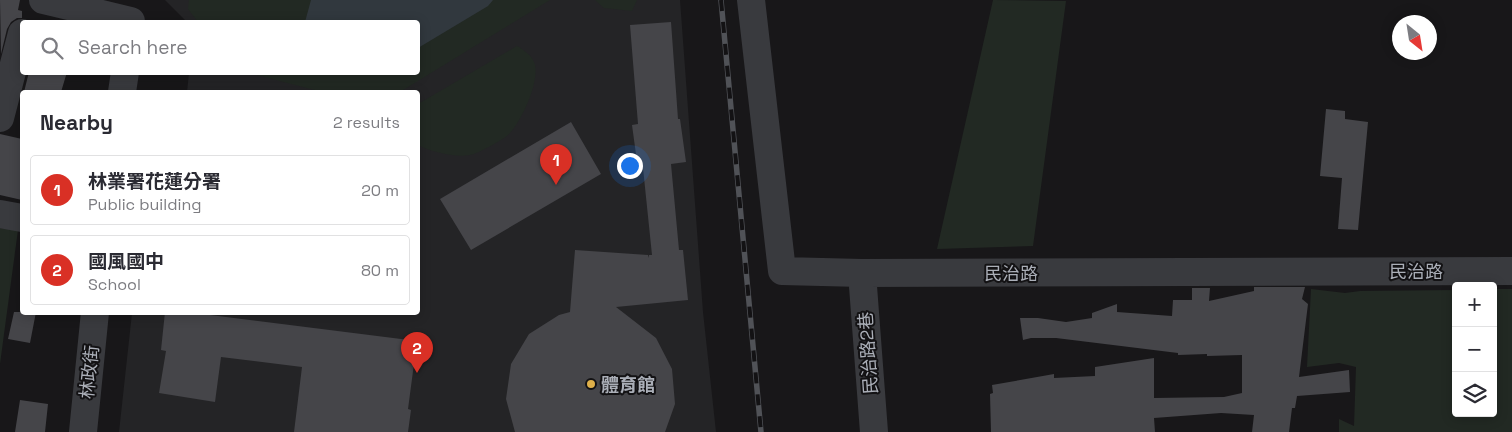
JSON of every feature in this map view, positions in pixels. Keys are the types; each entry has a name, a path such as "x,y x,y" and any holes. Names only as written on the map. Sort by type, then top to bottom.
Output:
{"street":[{"path":"26,20 31,0"},
{"path":"43,0 131,14"},
{"name":"民治路","path":"751,0 782,271 862,274 1512,271"},
{"path":"0,118 20,42"},
{"path":"122,90 125,75"},
{"path":"0,214 20,218"},
{"name":"民治路2巷","path":"862,274 874,432"},
{"name":"林政街","path":"83,432 95,315"}],"shaded area":[{"path":"165,0 680,0 703,312 716,432 119,432 132,315 420,315 420,90 187,90 189,75 420,75 420,20 185,20"},
{"path":"189,0 550,0 403,90 314,90 257,75 420,75 420,20 196,20 188,9"},
{"path":"311,0 493,0 488,6 420,47 420,20 306,20"},
{"path":"595,0 637,0 632,11 604,8"},
{"path":"993,0 1066,1 1033,246 937,249"},
{"path":"517,46 530,56 535,65 536,73 532,91 515,127 510,133 488,148 474,154 461,156 445,154 420,146 420,103"},
{"path":"0,228 18,230 0,364"},
{"path":"1311,289 1345,293 1360,291 1452,290 1452,417 1497,417 1497,289 1512,289 1512,432 1339,432 1339,419 1354,426 1356,367 1339,363 1307,367"}],"building":[{"path":"0,0 20,0 18,10 22,11 22,18 17,18 11,22 7,29 1,54"},
{"path":"671,22 678,119 680,119 686,162 671,164 679,250 683,250 688,300 616,307 656,338 672,369 675,404 665,432 515,432 506,399 511,364 529,334 559,315 570,312 575,250 648,255 649,258 649,255 652,255 643,168 638,169 632,125 638,124 630,25"},
{"path":"28,75 66,75 62,90 24,90"},
{"path":"1326,109 1345,111 1345,119 1368,122 1358,230 1338,229 1342,178 1320,176"},
{"path":"571,122 601,174 471,250 440,199"},
{"path":"0,134 20,139 20,200 0,195"},
{"path":"1254,287 1305,287 1302,299 1308,304 1299,377 1349,370 1350,392 1297,396 1295,408 1292,408 1289,432 1252,432 1254,415 1221,413 1154,418 1155,432 991,432 990,394 993,393 992,385 1054,374 1054,378 1095,376 1095,367 1154,358 1154,398 1224,397 1242,393 1242,355 1178,355 1178,353 1056,338 1031,338 1023,340 1020,318 1038,318 1066,322 1092,318 1092,313 1117,304 1117,312 1172,316 1173,300 1192,300 1192,288 1210,288 1209,301 1254,291"},
{"path":"14,312 20,312 20,315 35,315 30,343 8,339"},
{"path":"165,315 210,315 417,341 408,409 411,410 408,432 294,432 302,367 221,357 215,402 159,393 166,351 161,350"},
{"path":"20,400 48,404 45,432 15,432"}],"railway":[{"path":"721,0 761,432"}],"place":[{"name":"林業署花蓮分署","path":"556,185"},
{"name":"國風國中","path":"417,373"},
{"name":"體育館","path":"591,384"}]}
